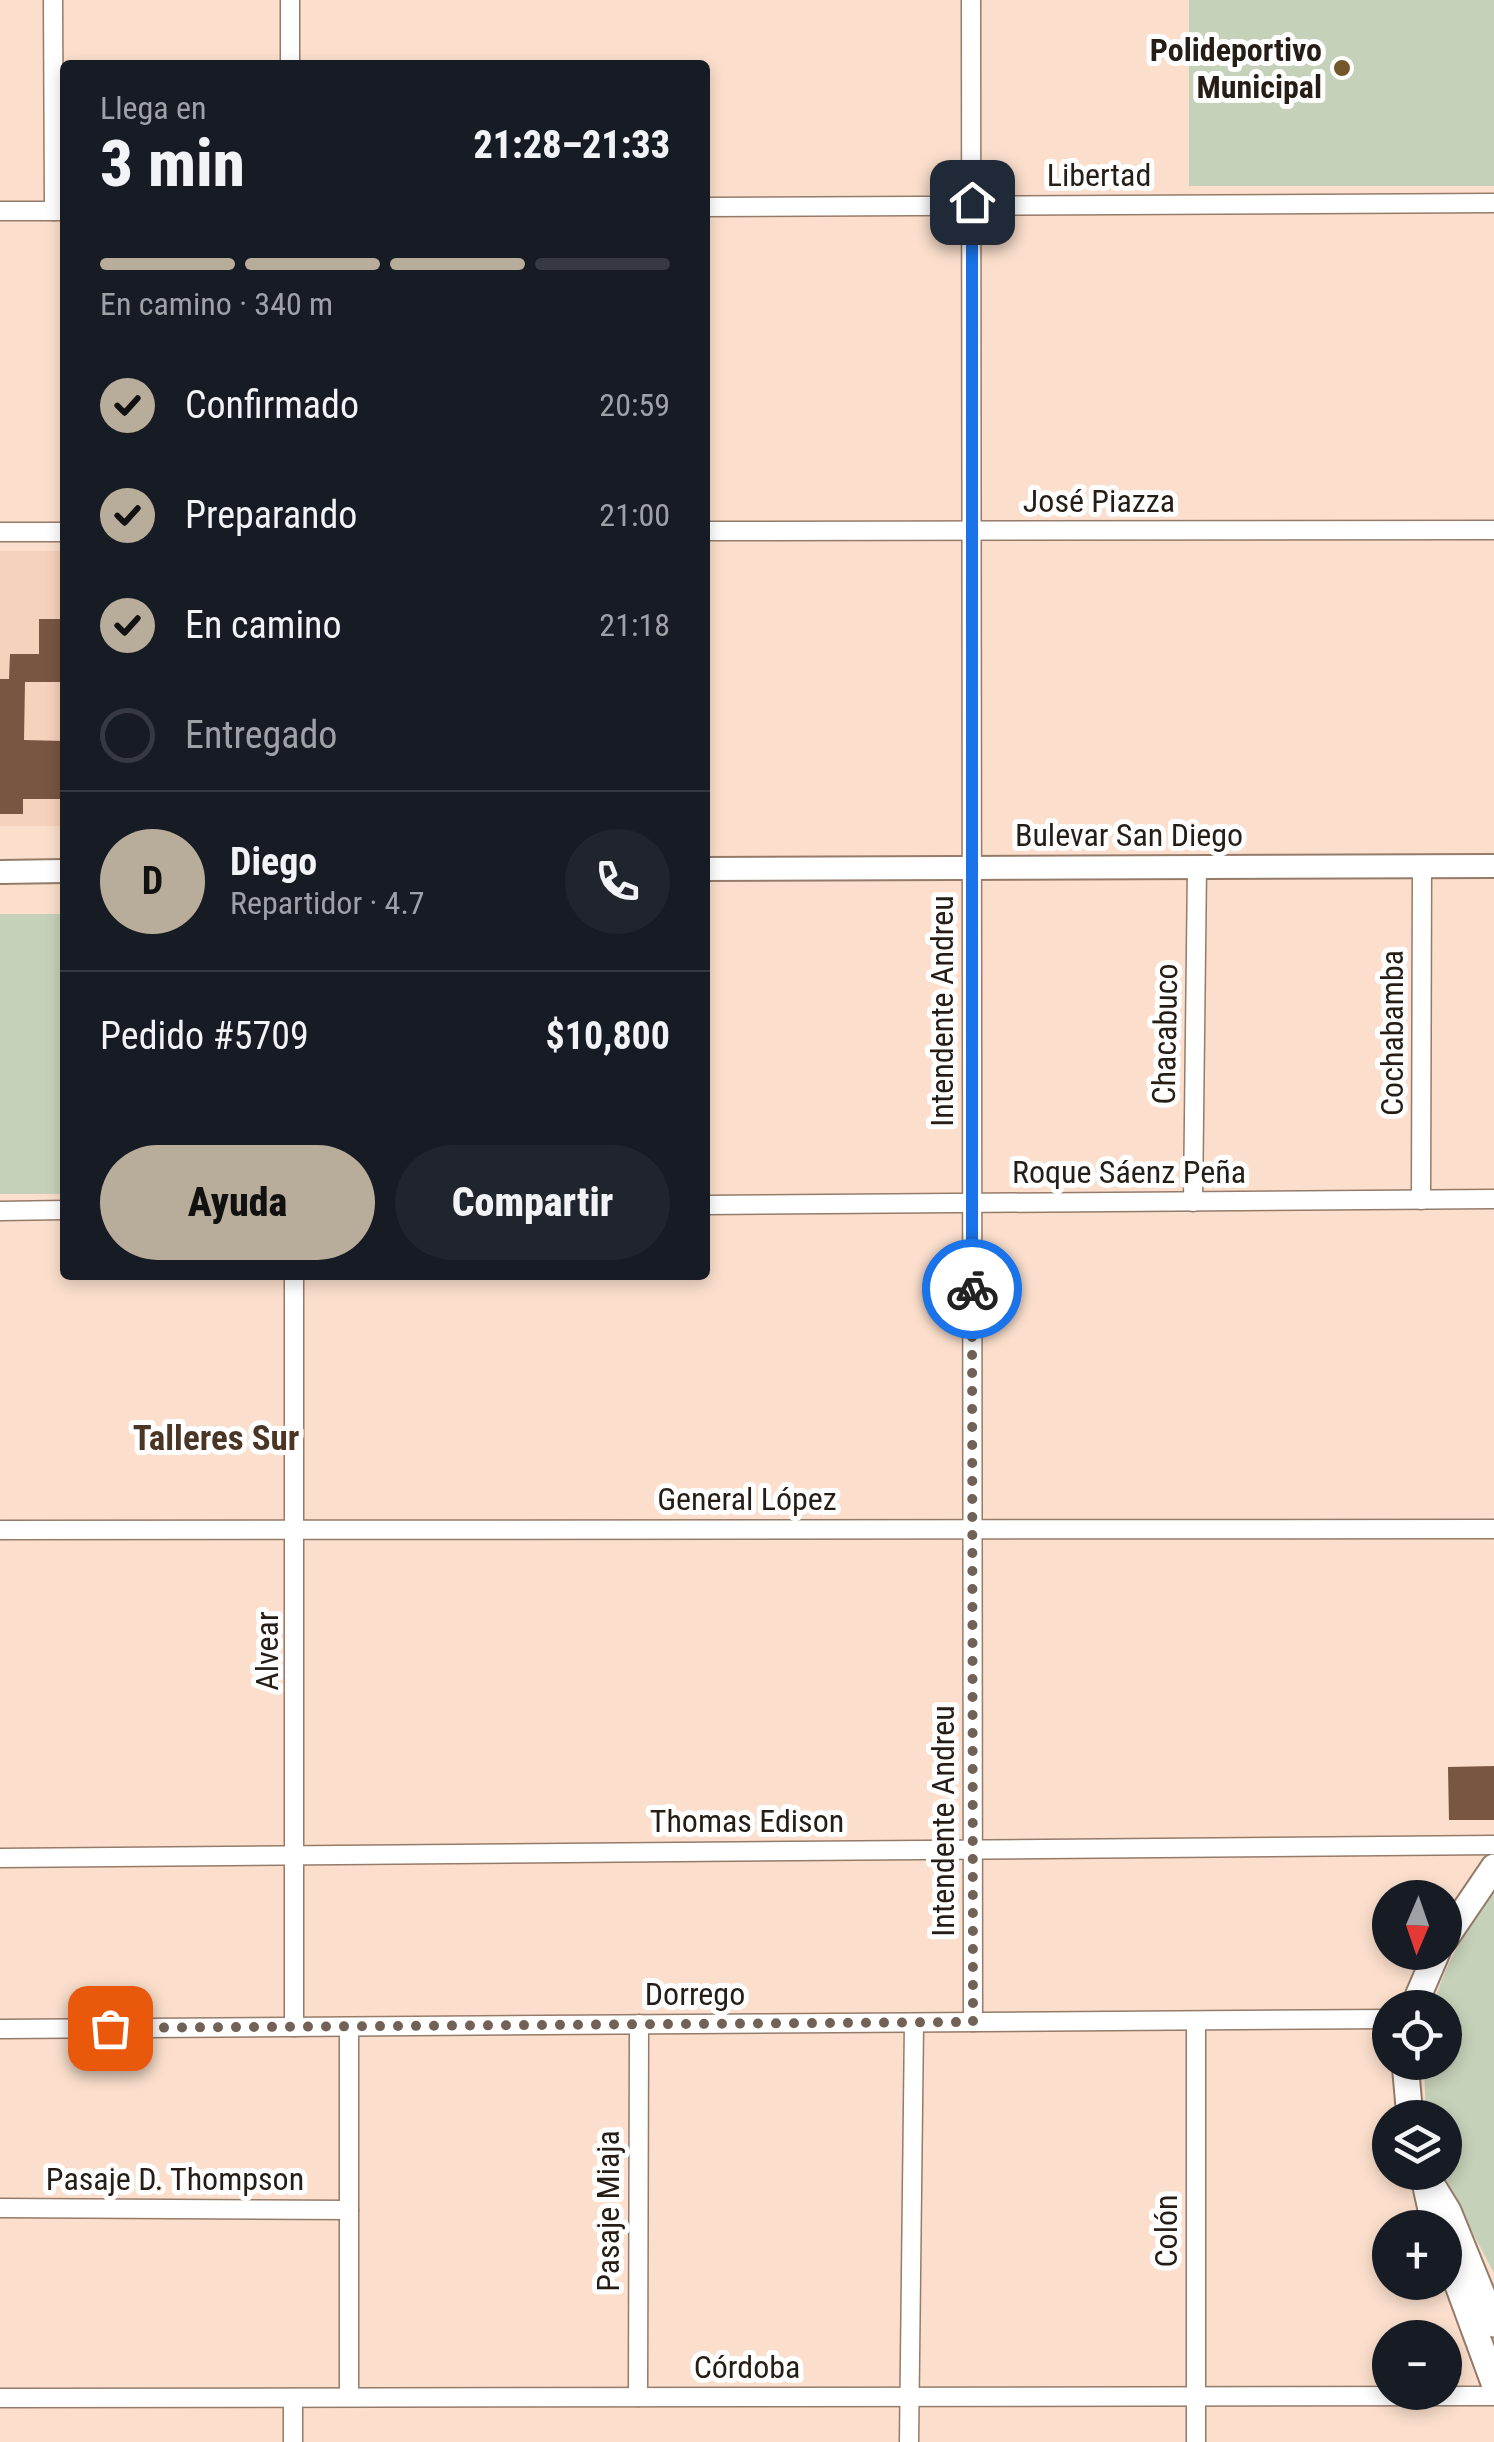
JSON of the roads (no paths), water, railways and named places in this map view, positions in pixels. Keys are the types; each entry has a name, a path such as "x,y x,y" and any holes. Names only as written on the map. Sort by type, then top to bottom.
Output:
{"main road":[{"path":"1462,1914 1494,1867"},
{"path":"1462,2262 1494,2296"},
{"path":"1462,2267 1494,2324"},
{"path":"1462,2276 1494,2384"}],"street":[{"path":"0,211 60,210 53,0"},
{"path":"290,0 290,60"},
{"name":"Intendente Andreu","path":"971,0 973,2022"},
{"name":"Libertad","path":"710,207 1494,204"},
{"name":"José Piazza","path":"710,531 1494,530"},
{"path":"0,532 60,532"},
{"name":"Cochabamba","path":"1421,1200 1422,866"},
{"name":"Bulevar San Diego","path":"710,869 1494,866"},
{"name":"Chacabuco","path":"1192,1202 1198,867"},
{"path":"0,872 60,871"},
{"name":"Roque Sáenz Peña","path":"710,1205 1494,1199"},
{"path":"0,1211 60,1210"},
{"name":"Alvear","path":"294,1280 294,2027"},
{"name":"General López","path":"0,1530 1494,1529"},
{"name":"Thomas Edison","path":"0,1858 1494,1844"},
{"name":"Dorrego","path":"0,2029 1372,2019"},
{"name":"Colón","path":"1196,2021 1196,2442"},
{"path":"909,2442 914,2023"},
{"name":"Pasaje Miaja","path":"638,2397 639,2024"},
{"path":"349,2027 350,2398"},
{"name":"Pasaje D. Thompson","path":"0,2208 349,2210"},
{"name":"Córdoba","path":"0,2398 1494,2396"},
{"path":"293,2398 293,2442"}],"place":[{"name":"Polideportivo Municipal","path":"1342,68"}],"district":[{"name":"Talleres Sur","path":"216,1438"}]}
